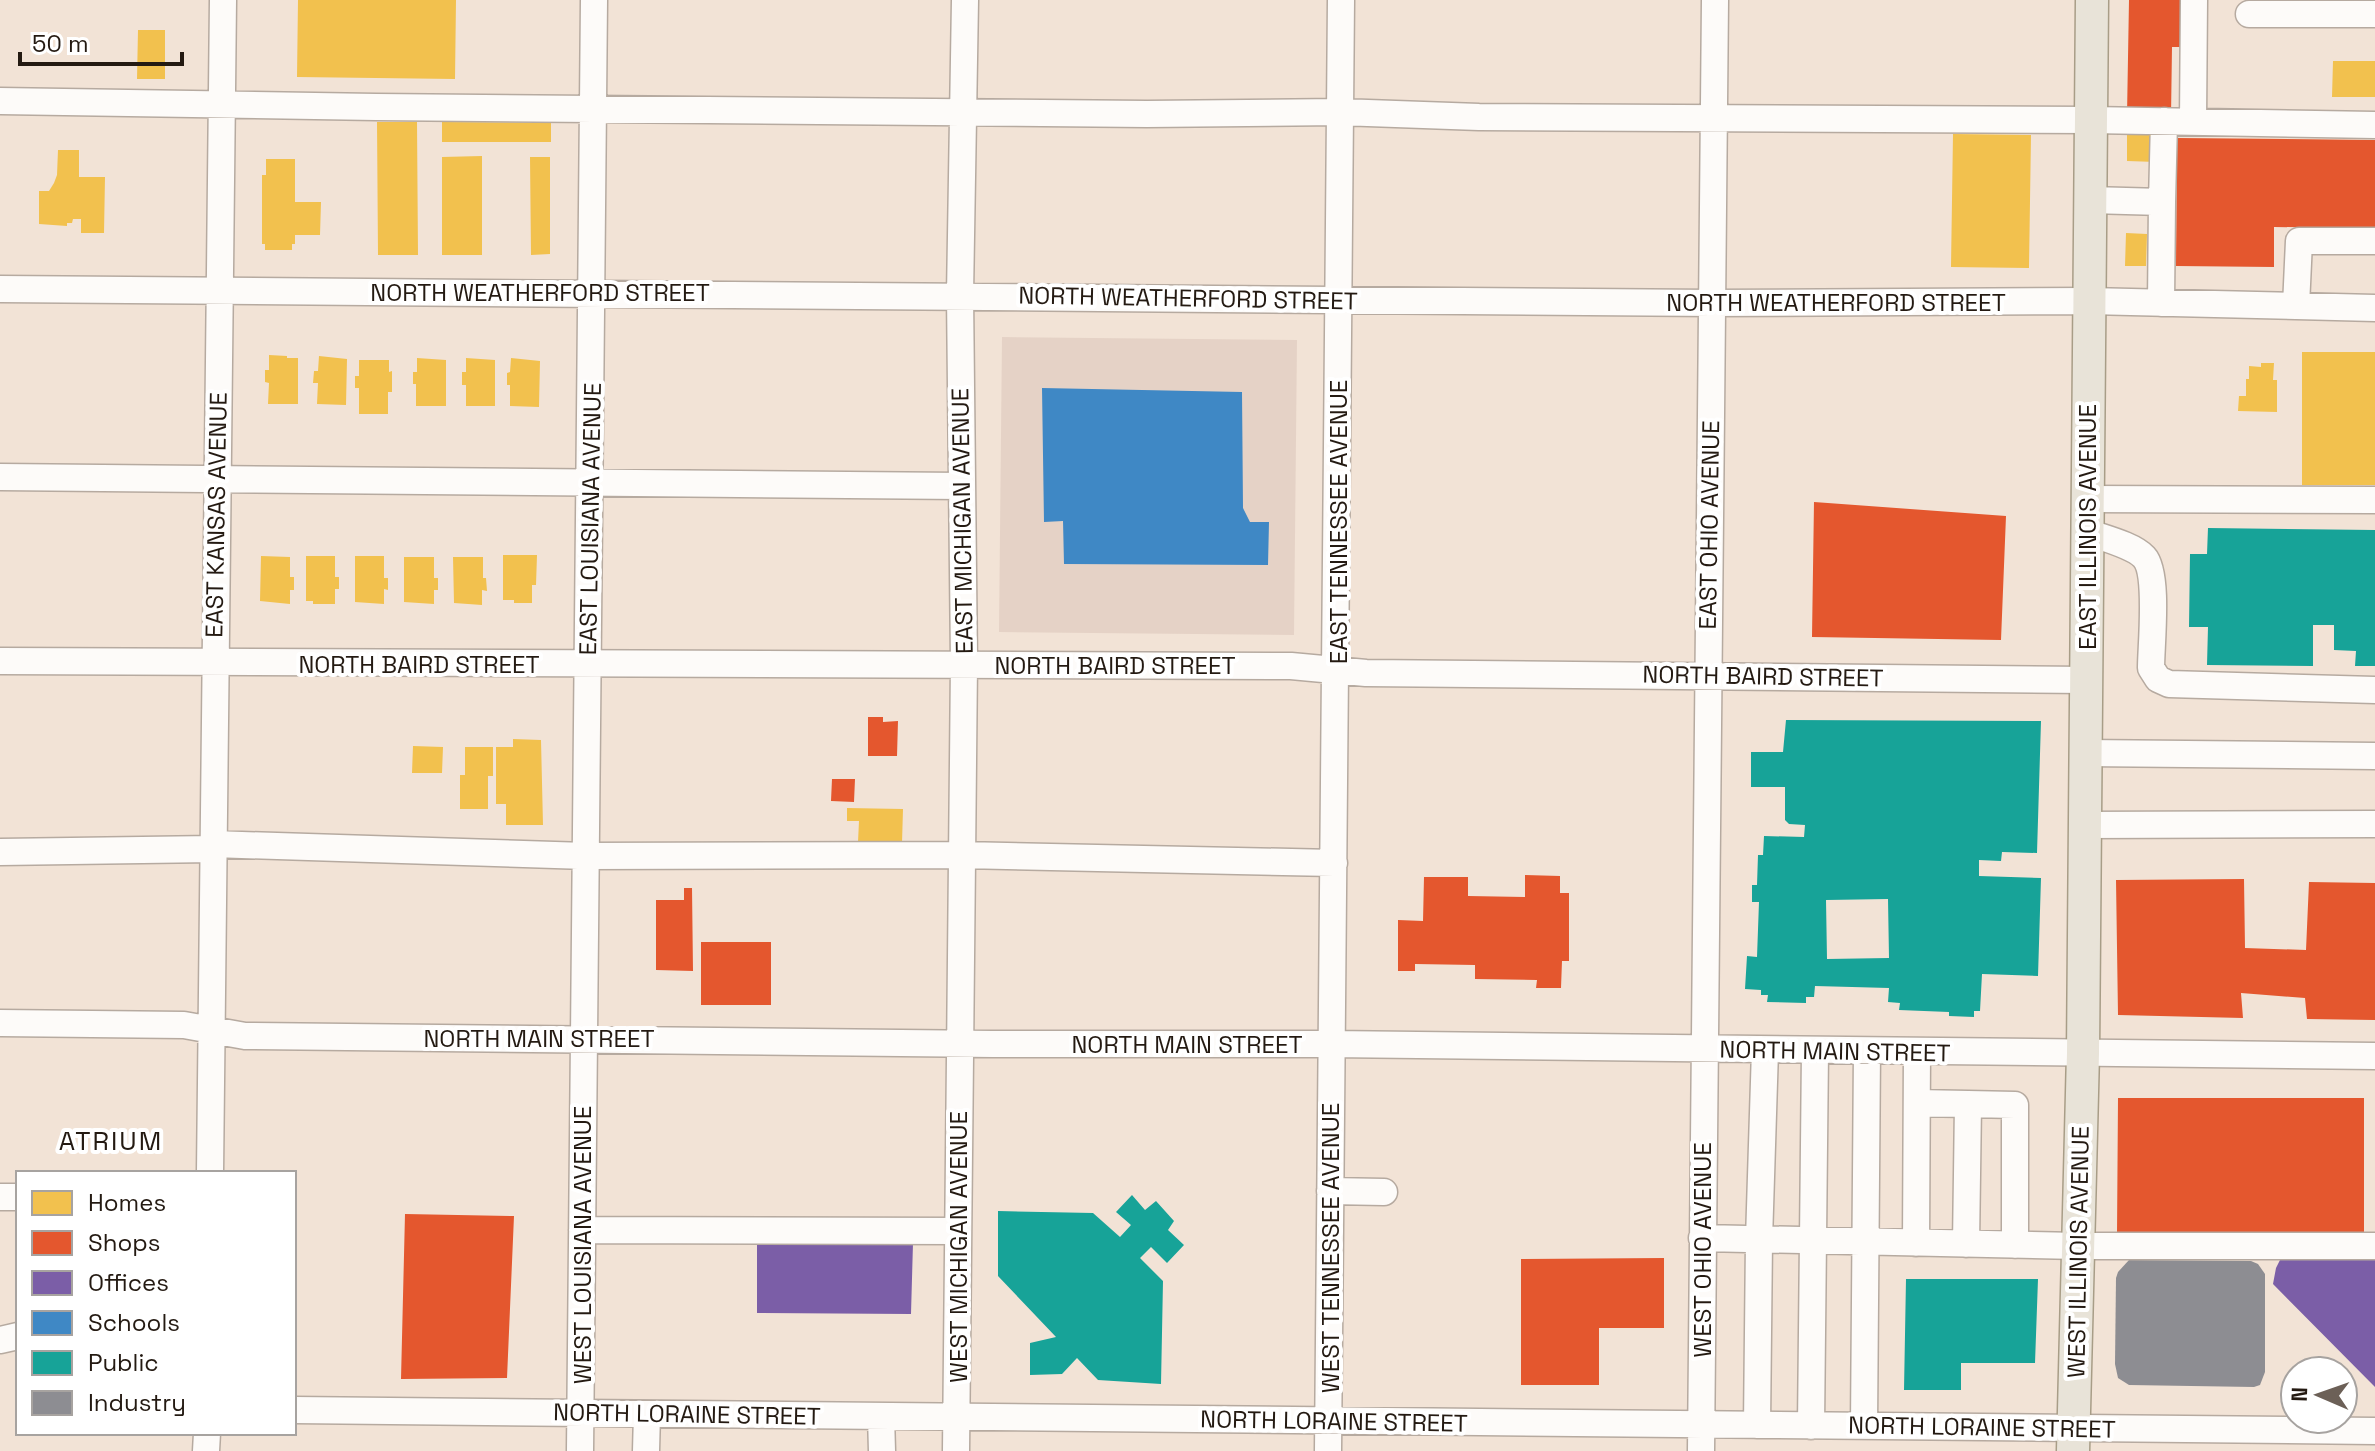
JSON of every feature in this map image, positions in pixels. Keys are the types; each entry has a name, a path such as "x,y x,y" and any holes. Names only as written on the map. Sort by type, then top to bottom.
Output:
{"main road":[{"name":"EAST ILLINOIS AVENUE","path":"2083,1053 2092,0"},
{"name":"WEST ILLINOIS AVENUE","path":"2073,1440 2083,1053"}],"street":[{"name":"EAST KANSAS AVENUE","path":"210,1171 223,0"},
{"name":"EAST LOUISIANA AVENUE","path":"584,1039 594,0"},
{"name":"EAST MICHIGAN AVENUE","path":"959,1042 964,663 960,295 965,0"},
{"name":"EAST TENNESSEE AVENUE","path":"1331,1044 1341,0"},
{"name":"EAST OHIO AVENUE","path":"1704,1050 1715,0"},
{"path":"2193,121 2194,0"},
{"path":"2249,14 2375,14"},
{"path":"0,101 1147,114 1340,112 1479,117 2091,120 2375,125"},
{"path":"2161,303 2164,121"},
{"path":"2090,200 2162,202"},
{"path":"2296,306 2299,241 2375,241"},
{"name":"NORTH WEATHERFORD STREET","path":"0,289 1712,303 2089,301 2375,308"},
{"path":"0,477 962,486"},
{"path":"2087,499 2375,500"},
{"path":"2087,532 2144,556 2150,565 2153,580 2151,668 2158,679 2169,684 2375,690"},
{"name":"NORTH BAIRD STREET","path":"0,661 964,663 1291,666 1366,673 2086,680"},
{"path":"2085,753 2375,756"},
{"path":"2085,825 2375,824"},
{"path":"0,852 213,847 586,856 962,855 1334,863"},
{"name":"NORTH MAIN STREET","path":"0,1023 184,1025 245,1036 2375,1056"},
{"name":"WEST LOUISIANA AVENUE","path":"580,1451 584,1039"},
{"name":"WEST MICHIGAN AVENUE","path":"956,1451 959,1042"},
{"name":"WEST TENNESSEE AVENUE","path":"1328,1451 1331,1044"},
{"name":"WEST OHIO AVENUE","path":"1701,1451 1704,1050"},
{"path":"1757,1425 1765,1050"},
{"path":"1811,1426 1815,1051"},
{"path":"1864,1426 1867,1051"},
{"path":"1916,1243 1917,1052"},
{"path":"1917,1103 2015,1105 2015,1245"},
{"path":"1966,1244 1968,1104"},
{"path":"1330,1191 1384,1192"},
{"path":"582,1230 958,1231"},
{"path":"1702,1238 2078,1246 2375,1246"},
{"name":"NORTH LORAINE STREET","path":"296,1410 1864,1426 2073,1440 2375,1431"},
{"path":"646,1451 647,1414"},
{"path":"881,1416 882,1451"}],"shaded area":[{"path":"1002,337 1297,340 1294,635 999,632"}],"building: Homes":[{"path":"298,0 456,0 455,79 297,77"},
{"path":"138,30 165,30 165,79 137,79"},
{"path":"2333,61 2375,61 2375,97 2332,97"},
{"path":"377,122 417,122 418,255 378,255"},
{"path":"442,122 551,123 551,142 442,142"},
{"path":"1953,134 2031,135 2029,268 1951,267"},
{"path":"2127,134 2156,134 2156,162 2127,161"},
{"path":"58,150 79,150 79,177 105,177 104,233 81,233 81,219 73,219 67,226 39,224 39,191 49,191 54,183"},
{"path":"482,156 482,255 442,255 442,157"},
{"path":"530,157 550,157 550,254 531,255"},
{"path":"266,159 295,159 295,202 321,202 320,235 295,235 292,250 265,250 265,244 262,244 262,175 266,175"},
{"path":"2126,233 2147,234 2146,266 2125,266"},
{"path":"2302,352 2375,352 2375,485 2302,485"},
{"path":"269,355 298,358 298,404 268,404 269,383 265,382 265,370 269,370"},
{"path":"319,356 347,359 346,405 317,404 318,383 313,383"},
{"path":"417,358 446,360 446,406 416,406 413,372 417,372"},
{"path":"466,358 495,360 495,406 466,406 466,385 462,385 462,372 466,372"},
{"path":"511,358 540,361 539,407 510,406 507,373 510,372"},
{"path":"359,360 389,360 392,392 388,392 388,414 359,414 359,388 355,388 355,376 359,376"},
{"path":"2261,363 2274,363 2277,412 2238,411 2239,396 2246,396 2249,366 2261,367"},
{"path":"503,555 537,555 532,603 503,600"},
{"path":"261,556 290,557 290,577 294,577 294,590 290,590 290,604 260,601"},
{"path":"306,556 335,556 335,577 339,577 339,589 335,589 335,604 306,601"},
{"path":"355,556 384,556 384,578 388,578 388,590 384,589 384,604 355,602"},
{"path":"404,557 434,557 434,578 438,578 438,590 434,590 434,604 404,602"},
{"path":"453,557 483,557 483,578 486,578 487,591 482,590 482,605 454,603"},
{"path":"513,739 541,740 543,825 506,825 506,804 496,804 496,747 513,747"},
{"path":"413,746 443,747 442,773 412,773"},
{"path":"465,747 493,747 493,776 488,776 488,809 460,809 460,775 465,775"},
{"path":"847,808 903,809 902,843 858,842 859,821 847,821"}],"building: Shops":[{"path":"2129,0 2182,0 2182,47 2172,47 2171,116 2127,115"},
{"path":"2177,138 2375,140 2375,228 2274,227 2274,267 2176,266"},
{"path":"1814,502 2006,516 2001,640 1812,637"},
{"path":"868,717 883,717 883,722 898,721 897,756 868,756"},
{"path":"832,779 855,779 854,802 831,801"},
{"path":"1525,875 1560,876 1560,893 1569,893 1569,961 1562,961 1561,988 1536,988 1537,980 1475,979 1475,965 1415,964 1415,971 1398,971 1398,920 1423,921 1424,877 1468,877 1468,896 1525,897"},
{"path":"2244,879 2245,948 2306,950 2309,882 2375,883 2375,1020 2307,1019 2305,998 2241,993 2243,1018 2118,1015 2116,880"},
{"path":"684,888 692,888 693,971 656,970 656,900 684,900"},
{"path":"701,942 771,942 771,1005 701,1005"},
{"path":"2118,1098 2364,1098 2364,1235 2117,1234"},
{"path":"405,1214 514,1216 507,1378 401,1379"},
{"path":"1664,1258 1664,1328 1599,1328 1599,1385 1521,1385 1521,1259"}],"building: Offices":[{"path":"913,1243 911,1314 757,1313 757,1244"},
{"path":"2290,1256 2375,1257 2375,1387 2359,1371 2359,1355 2343,1355 2273,1284 2280,1260"}],"building: Schools":[{"path":"1042,388 1242,392 1243,508 1250,522 1269,522 1268,565 1064,564 1063,521 1044,522"}],"building: Public":[{"path":"2208,528 2375,530 2375,666 2355,666 2356,651 2334,650 2334,625 2313,625 2313,666 2207,665 2208,627 2189,627 2190,554 2207,554"},
{"path":"1786,720 2041,721 2037,853 2002,852 2001,861 1979,860 1979,876 2041,878 2038,976 1982,974 1980,1011 1974,1011 1974,1017 1949,1016 1949,1012 1899,1010 1900,1003 1888,1002 1889,988 1815,986 1814,997 1806,997 1806,1003 1767,1002 1768,995 1761,995 1761,990 1745,989 1747,956 1757,957 1759,902 1752,902 1752,885 1757,885 1758,855 1763,855 1764,836 1804,837 1805,825 1789,824 1785,820 1785,787 1751,787 1751,752 1783,752","holes":["1888,899 1889,958 1827,959 1826,900"]},
{"path":"1132,1195 1145,1210 1156,1201 1174,1221 1168,1230 1184,1245 1167,1263 1151,1247 1140,1258 1163,1281 1161,1384 1098,1380 1077,1358 1062,1374 1030,1375 1030,1343 1056,1337 998,1276 998,1211 1093,1213 1120,1237 1131,1225 1116,1212"},
{"path":"1906,1279 2038,1279 2035,1363 1961,1363 1961,1390 1904,1390"}],"building: Industry":[{"path":"2129,1260 2251,1261 2258,1264 2265,1274 2265,1372 2260,1385 2129,1385 2118,1378 2115,1364 2116,1278"}],"district":[{"name":"ATRIUM","path":"111,1141"}]}
